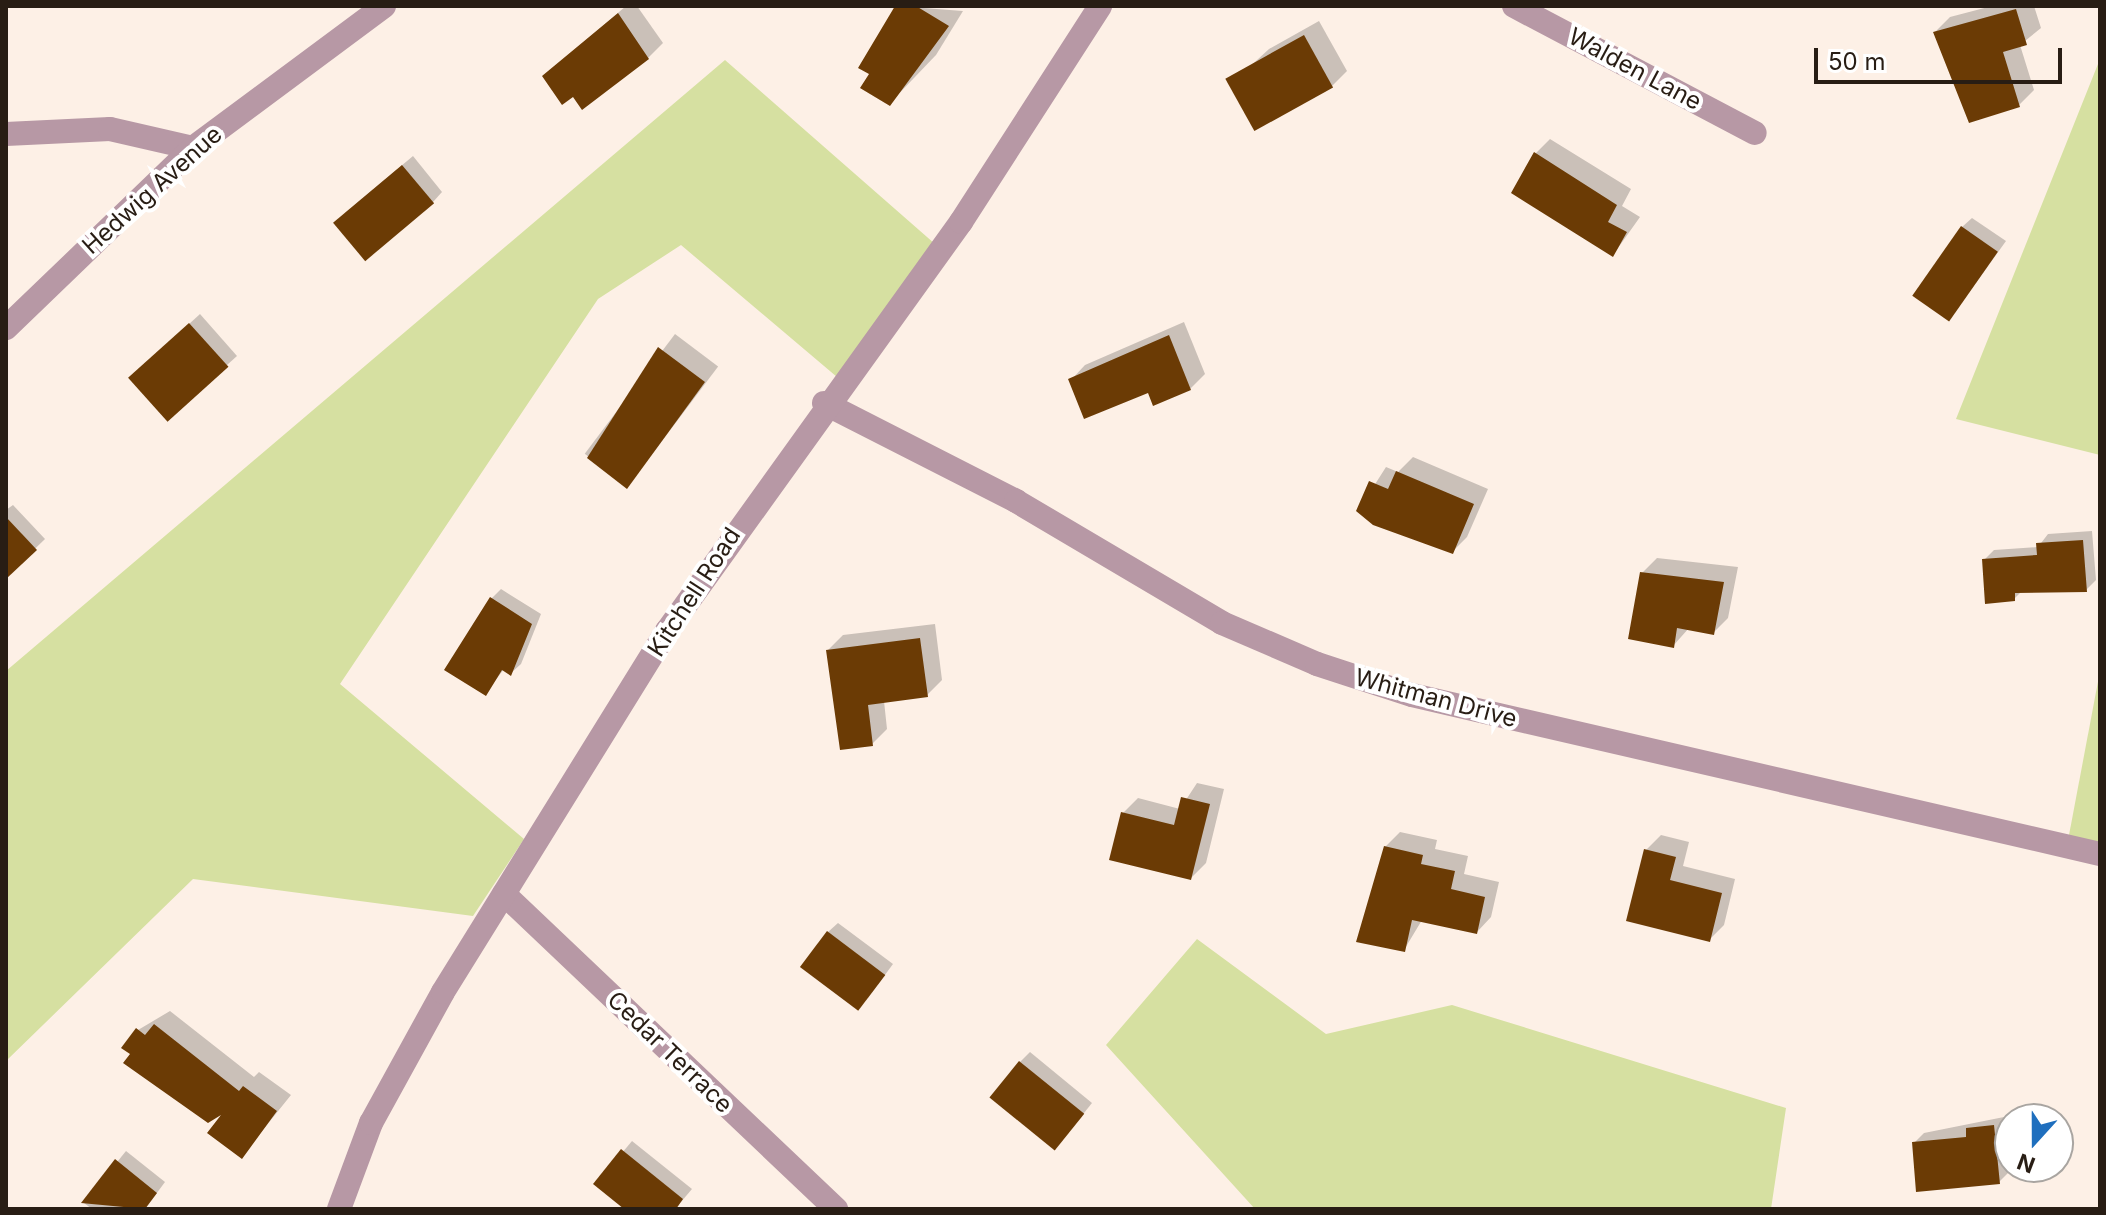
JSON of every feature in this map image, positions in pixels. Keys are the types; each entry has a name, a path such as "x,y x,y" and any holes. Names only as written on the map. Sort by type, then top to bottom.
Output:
{"street":[{"name":"Hedwig Avenue","path":"6,328 193,148 384,6"},
{"name":"Kitchell Road","path":"339,1209 371,1123 504,894 676,618 824,403 961,222 1100,6"},
{"name":"Walden Lane","path":"1514,6 1755,133"},
{"path":"6,134 110,129 193,148"},
{"name":"Whitman Drive","path":"824,403 1016,501 1222,623 1317,664 1428,699 2100,854"},
{"name":"Cedar Terrace","path":"504,894 836,1209"}],"green space":[{"path":"2100,59 2100,455 1956,419"},
{"path":"725,60 935,244 837,377 681,245 598,299 340,684 524,839 473,916 193,879 6,1061 6,671"},
{"path":"2100,671 2100,856 2066,851"},
{"path":"1197,939 1326,1034 1452,1005 1786,1108 1771,1209 1255,1209 1106,1045"}],"building":[{"path":"895,6 916,6 949,26 890,106 860,88 869,74 858,68"},
{"path":"2016,9 2027,45 2003,52 2020,107 1969,123 1933,32"},
{"path":"618,13 649,59 582,110 573,97 562,105 542,76"},
{"path":"1304,35 1333,87 1254,131 1225,79"},
{"path":"1534,152 1617,205 1608,222 1627,232 1613,257 1511,193"},
{"path":"402,165 434,203 365,261 333,223"},
{"path":"1961,226 1998,252 1949,321 1912,296"},
{"path":"189,323 228,367 168,422 128,378"},
{"path":"1169,335 1191,390 1153,406 1148,393 1084,419 1068,379"},
{"path":"658,347 705,382 627,489 587,458"},
{"path":"1396,471 1474,504 1453,554 1373,525 1356,511 1369,481 1388,489"},
{"path":"6,517 37,550 6,579"},
{"path":"2083,540 2087,592 2015,593 2015,601 1985,604 1982,559 2037,555 2036,543"},
{"path":"1640,572 1724,582 1714,635 1677,628 1674,648 1628,639"},
{"path":"490,597 532,624 511,676 502,670 486,696 444,670"},
{"path":"920,638 928,697 868,705 873,746 840,750 826,650"},
{"path":"1181,797 1210,804 1191,880 1109,860 1121,812 1174,825"},
{"path":"1384,846 1423,855 1421,864 1455,871 1451,889 1485,897 1477,934 1412,920 1405,952 1356,942"},
{"path":"1644,849 1676,857 1670,880 1722,893 1710,942 1626,921"},
{"path":"827,931 885,975 858,1011 800,967"},
{"path":"154,1024 239,1091 243,1086 277,1111 242,1159 207,1133 221,1115 208,1123 123,1063 130,1054 121,1048 136,1028 145,1035"},
{"path":"1019,1061 1084,1114 1055,1150 989,1098"},
{"path":"1994,1125 1994,1183 2000,1184 1916,1192 1912,1142 1966,1137 1966,1128"},
{"path":"621,1149 683,1199 676,1209 624,1209 593,1184"},
{"path":"115,1159 157,1193 145,1209 81,1203"}]}
